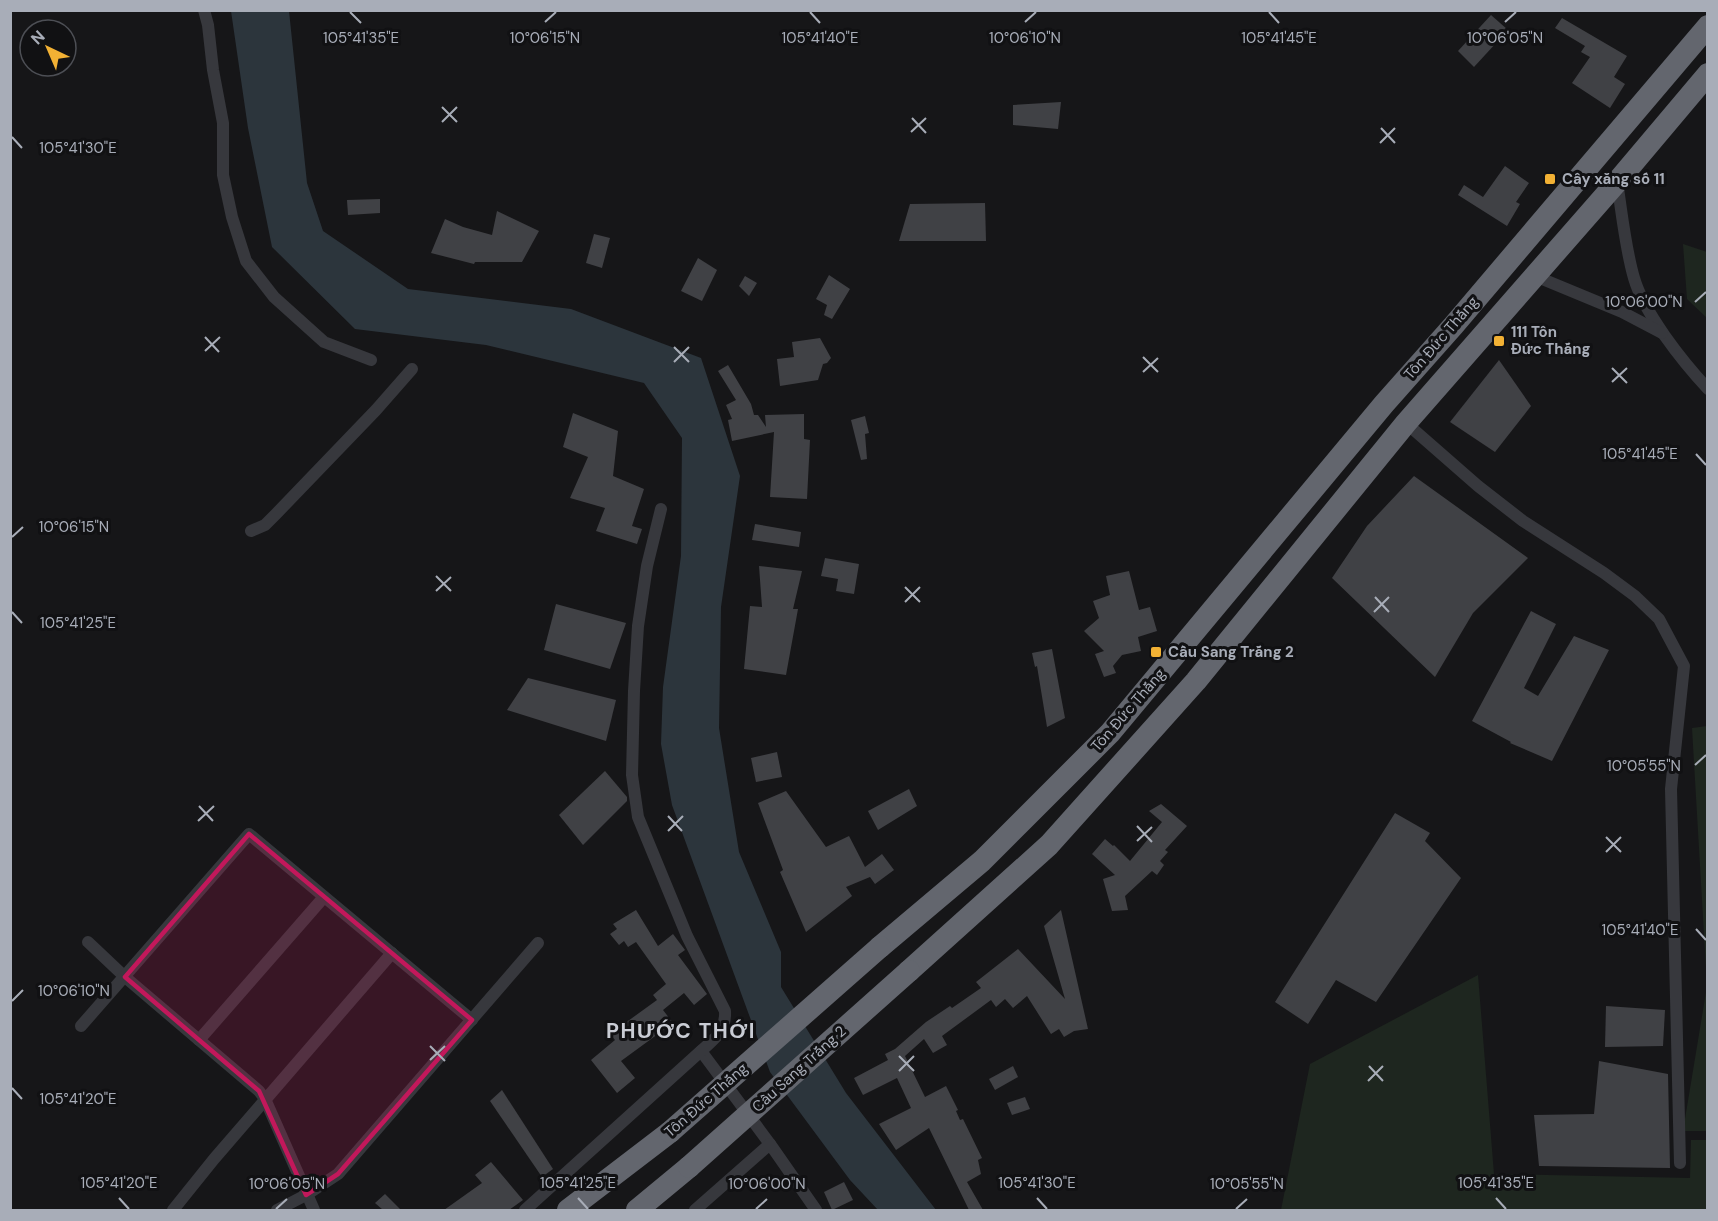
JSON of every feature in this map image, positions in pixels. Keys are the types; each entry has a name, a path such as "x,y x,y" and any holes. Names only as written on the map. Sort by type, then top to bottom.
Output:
{"highway":[{"name":"Tôn Đức Thắng","path":"568,1210 670,1132 880,946 982,861 1110,734 1384,404 1707,26"},
{"name":"Tôn Đức Thắng","path":"909,970 1057,836 1196,681 1406,423 1617,182 1707,74"},
{"path":"1384,404 1406,423"},
{"name":"Cầu Sang Trắng 2","path":"637,1210 689,1167 909,970"}],"street":[{"path":"204,10 223,123 223,175 232,217 246,261 274,297 324,342 371,360"},
{"path":"1617,182 1634,279 1664,334 1707,389"},
{"path":"1535,276 1622,312 1664,334"},
{"path":"251,531 265,525 276,514 412,369"},
{"path":"1406,423 1505,507 1635,596 1659,619 1684,666 1671,789 1680,1163"},
{"path":"525,1210 701,1052 722,1030 726,1022 725,1011 687,936 638,817 632,775 638,626 647,566 661,509"},
{"path":"81,1026 249,834 472,1020"},
{"path":"199,1040 324,897"},
{"path":"88,942 125,977 259,1091 314,1210"},
{"path":"277,1210 306,1195 338,1174 538,943"},
{"path":"173,1210 264,1099 392,953"},
{"path":"701,1052 816,1210"},
{"path":"695,1210 770,1144"}],"highlighted area":[{"path":"249,834 472,1020 338,1174 306,1195 259,1091 125,977"}],"shaded area":[{"path":"231,11 289,11 307,183 323,231 408,289 571,309 701,358 740,476 721,607 719,728 739,852 781,952 781,987 846,1093 936,1210 878,1210 850,1180 770,1072 672,805 661,744 663,687 681,556 682,438 644,383 486,345 355,329 272,247 248,128"},
{"path":"1683,244 1707,252 1707,318 1687,299"},
{"path":"1707,726 1707,986 1692,728"},
{"path":"1478,975 1494,1174 1690,1178 1691,1140 1707,1140 1707,1210 1281,1210 1310,1064"},
{"path":"1707,986 1707,1131 1683,1131"}],"building":[{"path":"1491,15 1508,30 1474,67 1458,51"},
{"path":"1562,18 1627,56 1614,77 1625,84 1610,108 1572,83 1590,57 1581,52 1585,46 1555,28"},
{"path":"1061,102 1058,129 1013,125 1013,105"},
{"path":"1505,166 1529,183 1516,202 1520,204 1507,226 1458,195 1464,185 1483,197"},
{"path":"380,199 380,213 348,215 347,200"},
{"path":"985,203 986,241 899,241 910,204"},
{"path":"497,211 539,231 522,262 475,262 474,264 431,253 445,219 492,235"},
{"path":"594,234 610,238 602,268 586,263"},
{"path":"698,258 717,270 702,301 681,291"},
{"path":"829,275 850,289 832,319 824,315 827,305 816,299"},
{"path":"745,276 757,283 749,296 739,286"},
{"path":"820,338 831,358 823,364 818,380 780,386 777,359 794,357 792,342"},
{"path":"1499,360 1531,406 1495,452 1450,422"},
{"path":"728,365 751,404 754,415 758,415 766,427 765,415 804,414 804,439 810,440 807,499 770,497 774,432 732,441 728,420 732,419 726,405 736,400 718,371"},
{"path":"573,413 618,431 613,476 644,489 632,526 642,529 637,544 596,531 605,508 570,498 588,457 563,447"},
{"path":"865,416 869,433 865,434 867,459 861,460 851,420"},
{"path":"1414,476 1528,558 1473,613 1435,677 1332,578 1367,526"},
{"path":"755,524 801,532 799,547 752,540"},
{"path":"825,558 859,564 854,594 836,591 838,579 821,576"},
{"path":"759,566 802,571 793,609 798,609 786,675 744,669 750,606 762,607"},
{"path":"1129,571 1139,610 1150,607 1157,631 1138,637 1141,651 1122,655 1113,666 1116,673 1104,677 1095,654 1104,651 1084,631 1099,618 1093,601 1110,595 1106,576"},
{"path":"556,604 626,623 610,669 544,650"},
{"path":"1531,611 1556,624 1524,688 1538,696 1574,636 1609,650 1552,761 1510,743 1472,721"},
{"path":"1052,649 1065,718 1047,727 1037,666 1035,667 1032,653"},
{"path":"528,678 616,700 606,741 507,710"},
{"path":"777,752 782,777 756,782 751,758"},
{"path":"605,771 627,797 627,801 583,845 559,815"},
{"path":"909,789 917,806 878,830 868,811"},
{"path":"786,791 826,847 849,836 865,867 882,854 894,870 875,884 870,877 846,887 852,896 806,932 780,872 783,870 758,803"},
{"path":"1161,804 1187,826 1165,850 1168,852 1160,861 1164,865 1157,875 1152,871 1125,896 1128,910 1112,911 1103,879 1115,875 1092,854 1105,839 1130,861 1162,822 1149,811"},
{"path":"1395,813 1430,833 1425,841 1461,878 1376,1002 1336,980 1308,1024 1275,1002"},
{"path":"636,910 658,946 673,934 685,950 678,955 707,994 694,1005 684,993 663,1010 673,1023 621,1061 635,1078 617,1093 591,1060 615,1040 610,1034 657,1000 653,995 666,984 636,942 628,947 624,941 619,945 610,934 617,929 613,924"},
{"path":"1061,910 1088,1029 1074,1031 1064,1037 1059,1029 1051,1034 1027,996 1013,1008 1005,999 996,1007 991,1000 942,1036 947,1045 933,1053 924,1039 905,1056 925,1097 946,1086 958,1110 956,1111 960,1120 963,1119 982,1158 978,1160 981,1174 967,1182 983,1210 969,1210 929,1128 896,1150 879,1124 911,1108 897,1078 863,1095 854,1078 888,1060 885,1054 895,1049 926,1022 981,988 976,982 1018,949 1065,999 1044,926"},
{"path":"1606,1006 1665,1010 1663,1046 1605,1047"},
{"path":"1599,1061 1668,1074 1670,1168 1539,1166 1534,1115 1594,1114"},
{"path":"1013,1066 1018,1077 995,1090 989,1079"},
{"path":"502,1090 553,1169 542,1177 490,1101"},
{"path":"1025,1097 1030,1109 1012,1115 1007,1103"},
{"path":"491,1162 523,1200 509,1210 444,1210 482,1183 475,1175"},
{"path":"844,1182 853,1200 832,1210 824,1192"},
{"path":"385,1194 401,1210 383,1210 375,1203"}],"place":[{"name":"Cây xăng số 11","path":"1550,179"},
{"name":"111 Tôn Đức Thắng","path":"1499,341"},
{"name":"Cầu Sang Trắng 2","path":"1156,652"}],"district":[{"name":"PHƯỚC THỚI","path":"681,1031"}]}
